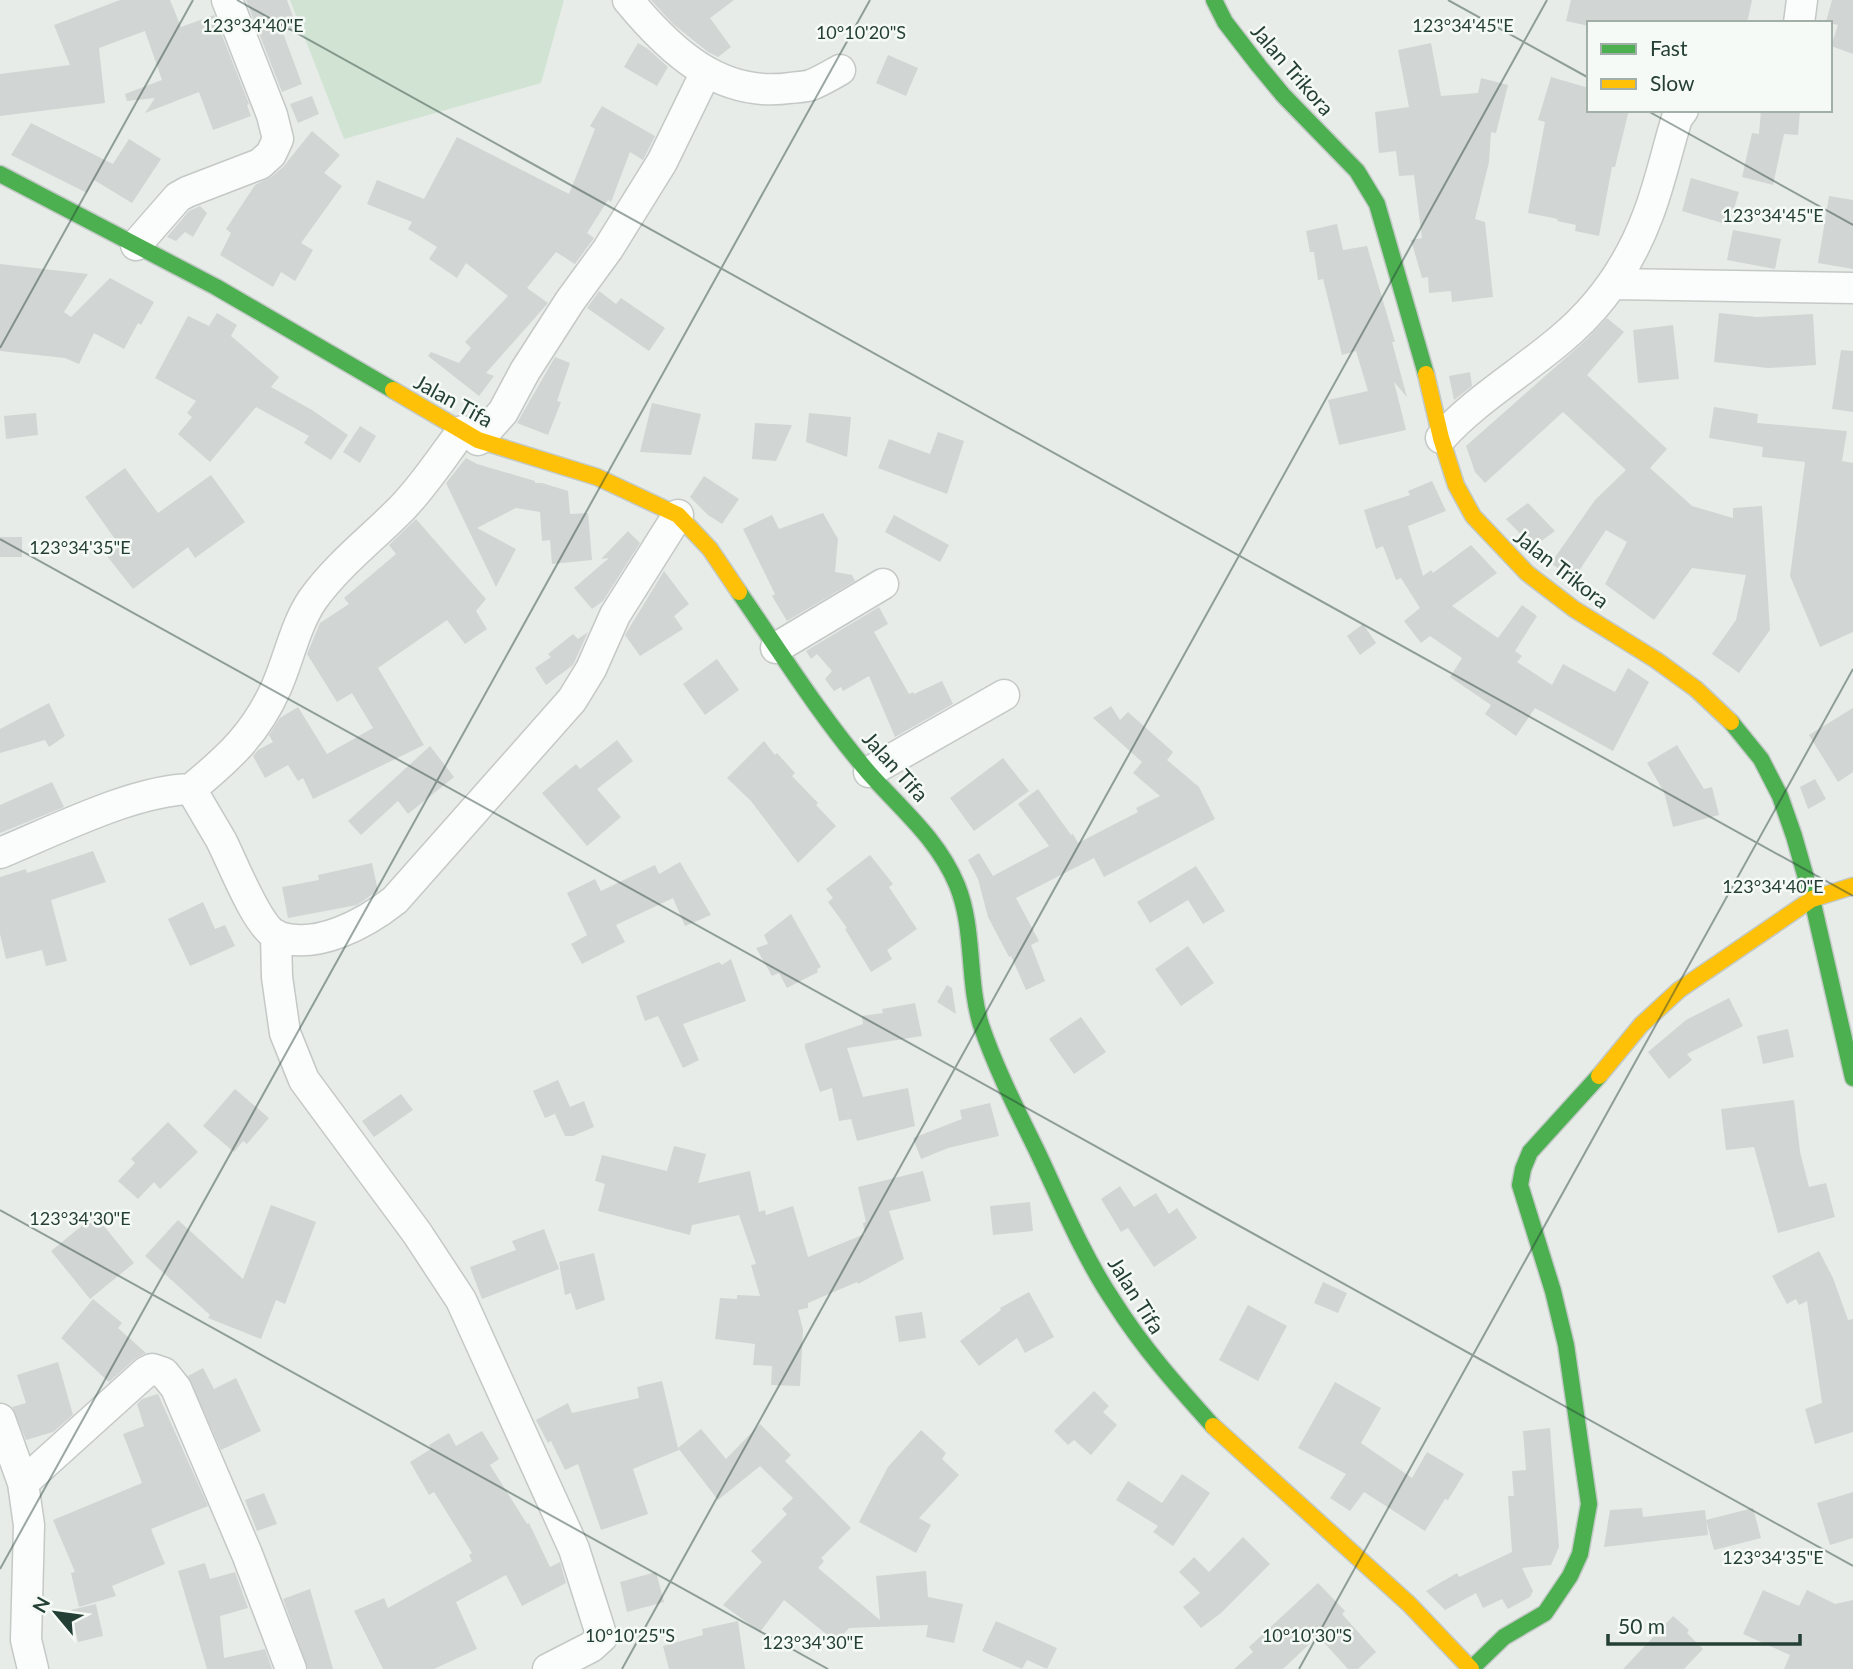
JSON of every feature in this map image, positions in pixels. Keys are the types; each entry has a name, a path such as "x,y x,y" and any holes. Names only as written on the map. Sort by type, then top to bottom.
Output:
{"street":[{"path":"136,245 178,197 260,164 276,147 278,139 272,115 228,0"},
{"path":"628,0 653,30 706,72 735,85 768,91 810,85 840,70"},
{"name":"Jalan Trikora","path":"1214,0 1225,22 1259,66 1283,95 1357,171 1377,204 1419,346 1455,485 1473,516 1495,542 1536,580 1574,609 1686,681 1731,722 1761,759 1780,796 1794,836 1812,899 1853,1078"},
{"path":"1799,21 1802,0"},
{"path":"0,853 120,804 172,789 191,789 231,756 256,726 276,688 312,600 329,579 406,505 470,435 503,412 540,348 608,250 662,162 706,72"},
{"path":"1441,438 1461,416 1509,382 1563,338 1614,284 1648,215 1677,118 1682,112"},
{"name":"Jalan Tifa","path":"4,182 136,245 216,287 470,435 597,477 678,515 710,549 776,648 869,772 918,823 941,855 957,885 966,916 975,998 981,1024 1001,1076 1055,1191 1112,1300 1152,1358 1219,1433 1409,1604 1471,1669"},
{"path":"1614,284 1853,288"},
{"path":"191,789 222,842 245,891 262,919 276,935 303,940 338,934 374,916 395,900 572,700 591,669 615,615 678,515"},
{"path":"776,648 883,584"},
{"path":"869,772 1004,695"},
{"path":"1471,1669 1504,1637 1545,1613 1570,1576 1580,1554 1589,1504 1566,1345 1550,1279 1520,1185 1522,1169 1530,1152 1612,1062 1641,1025 1679,990 1812,899 1853,886"},
{"path":"276,935 276,977 285,1032 304,1080 417,1233 461,1300 574,1549 602,1637 591,1647 548,1669"},
{"path":"23,1483 146,1373 152,1369 164,1373 176,1388 247,1554 291,1669"},
{"path":"0,1419 23,1483 29,1525 26,1640 33,1669"}],"green space":[{"path":"290,0 564,0 541,83 344,139"}],"building":[{"path":"120,0 170,0 181,27 214,15 249,104 247,105 251,116 213,130 199,92 145,113 155,98 127,101 125,94 162,80 145,31 99,48 105,103 0,116 0,74 70,65 54,25"},
{"path":"246,0 287,0 297,28 283,33 302,84 282,92"},
{"path":"651,0 734,0 710,18 731,47 718,57 708,52 673,24"},
{"path":"1571,0 1752,0 1747,21 1587,21 1587,26 1566,21"},
{"path":"1832,0 1853,0 1853,54 1832,46 1838,25 1826,21"},
{"path":"638,43 668,67 657,86 624,67"},
{"path":"1431,43 1441,96 1478,93 1481,78 1508,85 1496,133 1491,132 1489,162 1475,219 1485,222 1493,297 1452,302 1451,291 1429,293 1428,277 1422,278 1411,240 1422,238 1414,175 1399,176 1396,151 1379,153 1375,112 1409,107 1398,50"},
{"path":"888,55 918,68 906,96 876,83"},
{"path":"1551,77 1587,87 1587,112 1629,112 1615,167 1612,167 1599,236 1575,231 1576,225 1557,221 1558,219 1528,213 1545,122 1538,120"},
{"path":"312,96 319,114 298,123 290,104"},
{"path":"602,106 655,136 643,160 630,152 611,202 608,200 587,233 594,238 575,264 556,252 527,288 548,303 486,373 494,376 479,396 428,356 431,352 459,363 471,348 465,342 508,296 466,263 457,278 429,259 437,247 408,229 412,222 367,204 377,180 424,199 457,137 569,194 595,129 590,126"},
{"path":"1761,112 1800,112 1798,135 1784,134 1773,185 1742,177 1752,133 1759,134"},
{"path":"31,123 113,164 129,139 161,159 132,203 94,180 87,193 11,155"},
{"path":"312,131 340,155 324,173 342,186 301,243 313,250 295,281 281,272 273,287 220,255 231,233 226,229 255,185 283,167"},
{"path":"1691,178 1739,192 1729,225 1682,211"},
{"path":"1829,196 1853,200 1853,269 1818,263"},
{"path":"200,206 207,213 193,237 185,232 176,241 167,237 189,211"},
{"path":"1337,224 1343,250 1367,246 1395,342 1392,342 1407,397 1394,382 1406,430 1339,445 1328,400 1368,391 1356,351 1342,355 1323,279 1318,280 1314,252 1310,252 1306,231"},
{"path":"1733,230 1781,239 1775,269 1727,260"},
{"path":"0,264 88,274 64,312 71,317 110,278 154,302 141,325 138,323 124,349 94,333 79,364 65,358 0,351"},
{"path":"599,291 616,304 621,298 665,328 649,351 587,308"},
{"path":"217,313 237,325 231,336 279,377 271,387 312,410 348,435 331,460 304,443 309,436 256,407 210,462 178,434 192,417 187,413 196,401 155,378 188,316 209,326"},
{"path":"1719,313 1757,317 1813,314 1816,365 1768,368 1714,362"},
{"path":"1607,318 1624,332 1587,375 1667,449 1650,468 1692,506 1733,518 1733,508 1762,506 1770,630 1739,673 1712,654 1736,620 1746,575 1692,568 1654,620 1605,584 1627,542 1606,530 1573,580 1551,563 1595,500 1626,470 1563,412 1485,483 1475,472 1466,446 1586,340"},
{"path":"1673,325 1679,379 1638,383 1633,330"},
{"path":"1841,350 1853,351 1853,412 1832,409"},
{"path":"555,357 570,363 557,401 561,402 548,435 517,423"},
{"path":"1470,372 1472,386 1454,400 1449,376"},
{"path":"652,403 701,414 691,455 640,452"},
{"path":"1714,407 1758,414 1757,423 1847,431 1842,461 1853,463 1853,632 1820,647 1790,576 1805,462 1762,457 1763,447 1709,438"},
{"path":"36,413 38,435 6,439 4,416"},
{"path":"809,413 851,417 847,457 806,442"},
{"path":"755,423 792,425 776,461 752,459"},
{"path":"360,426 376,436 360,463 343,452"},
{"path":"938,432 964,441 947,494 878,468 889,439 930,454"},
{"path":"466,458 535,483 568,491 570,514 588,513 592,560 552,564 550,540 542,541 540,512 516,508 477,528 516,549 496,587 446,483"},
{"path":"125,468 158,513 211,475 245,522 195,558 188,547 133,589 107,556 120,546 85,497"},
{"path":"704,476 739,499 722,524 708,515 690,497"},
{"path":"1432,481 1446,511 1408,526 1423,576 1431,570 1433,573 1471,545 1497,573 1452,606 1498,638 1522,605 1537,616 1515,651 1522,656 1517,662 1552,685 1563,664 1615,692 1628,668 1649,682 1613,751 1535,708 1516,736 1485,714 1491,705 1450,677 1462,658 1430,636 1421,643 1404,621 1420,608 1401,578 1396,580 1383,546 1376,549 1364,510 1410,495 1408,491"},
{"path":"1528,503 1555,531 1533,547 1506,519"},
{"path":"823,513 838,539 835,572 852,575 855,581 787,621 772,596 775,594 743,529 772,515 779,529"},
{"path":"894,515 949,545 940,562 885,532"},
{"path":"416,519 486,599 476,611 487,629 465,644 447,620 378,668 424,745 313,799 303,778 298,781 288,765 265,778 253,756 273,742 269,735 280,718 298,707 327,754 373,728 352,693 337,702 307,654 320,623 349,604 344,598 396,554 389,545"},
{"path":"628,531 640,543 603,601 592,609 574,588 609,558 601,559"},
{"path":"0,537 22,537 22,557 0,557"},
{"path":"664,571 689,604 674,616 683,629 640,656 625,635"},
{"path":"879,607 888,624 874,632 909,694 942,681 953,704 895,737 869,676 843,691 841,687 834,691 825,679 832,671 817,654 811,659 806,651"},
{"path":"1363,624 1376,643 1360,655 1347,636"},
{"path":"588,632 573,665 546,685 535,668 551,657 548,654 573,634 578,639"},
{"path":"717,659 739,690 705,715 683,684"},
{"path":"49,703 65,736 49,747 45,740 0,753 0,729"},
{"path":"1111,706 1120,720 1128,712 1173,752 1167,760 1199,787 1215,819 1104,877 1094,858 1016,898 1039,941 1031,945 1045,981 1026,990 1011,956 1009,957 988,917 978,879 968,860 979,853 993,876 1049,846 1018,804 1038,789 1078,843 1138,812 1136,808 1160,796 1133,773 1142,762 1093,718"},
{"path":"1853,708 1853,772 1838,782 1809,735"},
{"path":"617,740 633,761 597,789 621,817 587,846 542,793 576,764 580,769"},
{"path":"764,741 795,773 792,776 836,826 798,863 751,801 727,778"},
{"path":"1677,745 1704,789 1712,787 1719,815 1673,827 1664,792 1647,763"},
{"path":"430,746 454,777 408,814 398,801 361,835 348,821"},
{"path":"1003,758 1029,791 974,831 950,798"},
{"path":"1815,779 1826,799 1808,809 1800,787"},
{"path":"52,782 64,807 0,833 0,805"},
{"path":"93,851 106,882 51,900 67,961 46,966 42,950 6,959 0,934 0,877 26,869 27,873"},
{"path":"870,855 893,884 889,887 917,929 887,950 892,959 871,972 845,929 847,928 828,902 833,898 826,889"},
{"path":"680,862 711,915 685,926 673,898 616,925 625,942 582,964 571,944 587,935 567,893 595,879 601,891 655,865 659,874"},
{"path":"372,863 378,891 357,905 288,918 282,887 319,880 318,875"},
{"path":"1196,866 1225,911 1203,924 1188,900 1150,923 1137,902"},
{"path":"203,902 215,929 225,925 235,946 190,966 168,919"},
{"path":"791,914 821,967 817,969 818,972 787,988 779,973 772,976 756,948 768,944 764,935"},
{"path":"1188,946 1214,983 1181,1006 1155,969"},
{"path":"731,959 746,1001 683,1024 699,1060 683,1068 658,1016 645,1021 636,996 719,962 722,965"},
{"path":"947,985 952,988 956,1014 937,1002"},
{"path":"1729,998 1743,1026 1687,1054 1692,1060 1669,1079 1648,1052 1686,1020"},
{"path":"915,1003 922,1036 847,1048 863,1097 908,1088 915,1126 857,1141 851,1119 839,1121 832,1088 820,1092 805,1044 863,1024 862,1016"},
{"path":"1081,1017 1106,1052 1074,1074 1049,1039"},
{"path":"1788,1029 1794,1057 1763,1064 1757,1036"},
{"path":"558,1080 570,1107 584,1101 594,1127 573,1136 565,1136 555,1114 559,1112 545,1118 533,1091"},
{"path":"235,1089 269,1118 247,1144 243,1141 234,1152 203,1126"},
{"path":"401,1094 413,1110 374,1137 362,1121"},
{"path":"1794,1100 1800,1152 1809,1187 1826,1183 1835,1217 1778,1233 1754,1147 1726,1150 1721,1109"},
{"path":"990,1103 999,1136 948,1148 921,1159 913,1138 962,1119 960,1110"},
{"path":"168,1122 198,1152 160,1189 154,1182 138,1199 118,1181 135,1163 131,1159"},
{"path":"674,1146 706,1154 698,1183 750,1171 759,1212 765,1210 766,1215 793,1206 808,1257 865,1234 863,1223 866,1222 858,1187 923,1171 931,1201 889,1211 904,1259 858,1284 857,1282 808,1303 808,1308 798,1310 803,1330 800,1386 771,1385 772,1366 753,1365 755,1344 715,1339 720,1298 737,1299 737,1295 760,1296 751,1265 756,1264 739,1215 692,1225 690,1235 598,1211 605,1184 595,1181 602,1155 667,1171"},
{"path":"1120,1186 1134,1207 1156,1193 1169,1214 1177,1208 1197,1238 1154,1267 1128,1228 1121,1232 1101,1199"},
{"path":"1030,1202 1033,1231 993,1235 990,1206"},
{"path":"271,1205 316,1222 285,1304 276,1300 261,1339 208,1318 210,1315 145,1256 178,1220 243,1279"},
{"path":"95,1215 134,1263 90,1299 51,1251"},
{"path":"544,1229 559,1269 482,1299 470,1267 516,1250 512,1241"},
{"path":"1819,1251 1833,1278 1848,1320 1853,1319 1853,1432 1815,1444 1805,1409 1822,1403 1807,1301 1799,1305 1796,1299 1787,1304 1772,1276"},
{"path":"594,1253 605,1300 576,1310 571,1293 565,1295 559,1262"},
{"path":"1323,1282 1347,1293 1338,1313 1314,1303"},
{"path":"1029,1292 1054,1337 1025,1353 1017,1338 979,1366 960,1341 1001,1310 1000,1308"},
{"path":"93,1299 122,1323 118,1328 146,1353 109,1382 61,1338"},
{"path":"1248,1305 1287,1326 1258,1381 1219,1360"},
{"path":"922,1312 926,1338 899,1342 895,1316"},
{"path":"58,1362 73,1415 53,1432 26,1440 12,1407 26,1403 17,1375"},
{"path":"203,1368 214,1389 236,1378 261,1431 221,1450 188,1376"},
{"path":"662,1381 679,1450 633,1469 648,1514 601,1530 578,1464 565,1470 551,1441 548,1443 536,1420 568,1403 572,1413 639,1398 637,1387"},
{"path":"1335,1382 1381,1408 1361,1443 1412,1478 1427,1452 1464,1474 1425,1531 1364,1492 1350,1511 1330,1498 1346,1474 1298,1448"},
{"path":"1094,1391 1109,1406 1103,1412 1117,1425 1091,1455 1074,1440 1068,1445 1054,1431"},
{"path":"158,1394 208,1506 151,1529 165,1564 112,1586 116,1596 79,1607 71,1573 75,1572 53,1520 142,1483 123,1434 144,1426 137,1404 142,1399"},
{"path":"760,1424 791,1455 785,1461 851,1528 821,1558 824,1561 818,1568 880,1620 876,1576 926,1571 928,1597 963,1604 954,1643 926,1637 928,1625 849,1628 836,1642 784,1600 760,1632 723,1605 762,1562 751,1551 787,1514 782,1509 793,1498 760,1466 718,1500 678,1448 701,1429 726,1459"},
{"path":"1550,1428 1559,1547 1551,1565 1522,1568 1533,1591 1530,1597 1508,1609 1502,1599 1483,1608 1476,1593 1445,1610 1426,1591 1457,1573 1459,1577 1512,1552 1508,1496 1514,1496 1512,1471 1526,1470 1523,1431"},
{"path":"921,1430 946,1453 942,1459 959,1475 919,1518 931,1525 916,1553 859,1522 888,1467"},
{"path":"482,1431 499,1459 490,1465 527,1524 529,1523 550,1567 560,1562 566,1583 522,1606 506,1575 456,1602 477,1649 434,1669 383,1669 354,1611 384,1598 388,1608 472,1561 469,1555 472,1553 434,1492 429,1495 410,1462 431,1449 429,1445 449,1433 456,1446"},
{"path":"1182,1474 1210,1493 1173,1546 1153,1532 1158,1526 1116,1500 1128,1481 1162,1503"},
{"path":"1853,1492 1853,1538 1830,1545 1817,1503"},
{"path":"264,1493 277,1524 257,1531 245,1500"},
{"path":"1642,1508 1643,1517 1705,1510 1708,1535 1604,1547 1610,1510"},
{"path":"1753,1508 1761,1538 1714,1550 1706,1520"},
{"path":"1243,1537 1270,1564 1221,1613 1201,1628 1183,1607 1200,1593 1179,1572 1194,1557 1209,1572"},
{"path":"205,1563 210,1579 235,1572 248,1608 220,1616 224,1658 265,1649 272,1669 207,1669 178,1571"},
{"path":"656,1572 664,1602 627,1612 620,1582"},
{"path":"1318,1583 1345,1611 1342,1614 1376,1652 1358,1669 1348,1669 1318,1636 1283,1669 1234,1669 1253,1652 1249,1647"},
{"path":"310,1589 333,1669 308,1669 283,1599"},
{"path":"1763,1590 1799,1606 1807,1590 1835,1604 1853,1600 1853,1669 1784,1669 1790,1655 1743,1634"},
{"path":"96,1604 103,1636 78,1642 71,1610"},
{"path":"1673,1616 1689,1630 1687,1633 1703,1649 1684,1669 1623,1669"},
{"path":"738,1621 745,1669 669,1669 663,1646 703,1635 702,1629"},
{"path":"996,1621 1057,1648 1047,1669 1027,1660 1022,1669 982,1651"}],"traffic: fast":[{"path":"1214,0 1225,22 1259,66 1283,95 1357,171 1377,204 1426,374"},
{"path":"0,174 216,287 393,390"},
{"path":"739,592 834,730 929,839 949,868 963,902 981,1025 1007,1089 1073,1228 1103,1284 1125,1319 1161,1366 1213,1426"},
{"path":"1731,722 1761,759 1780,796 1794,836 1812,899 1853,1078"},
{"path":"1471,1669 1504,1637 1545,1613 1570,1576 1580,1554 1589,1504 1566,1345 1553,1291 1520,1185 1530,1152 1599,1076"}],"traffic: slow":[{"path":"1426,374 1441,438 1456,485 1473,516 1527,573 1574,609 1656,660 1696,689 1731,722"},
{"path":"393,390 478,440 597,477 678,515 710,549 739,592"},
{"path":"1599,1076 1641,1025 1679,990 1812,899 1853,886"},
{"path":"1213,1426 1409,1604 1471,1669"}]}
